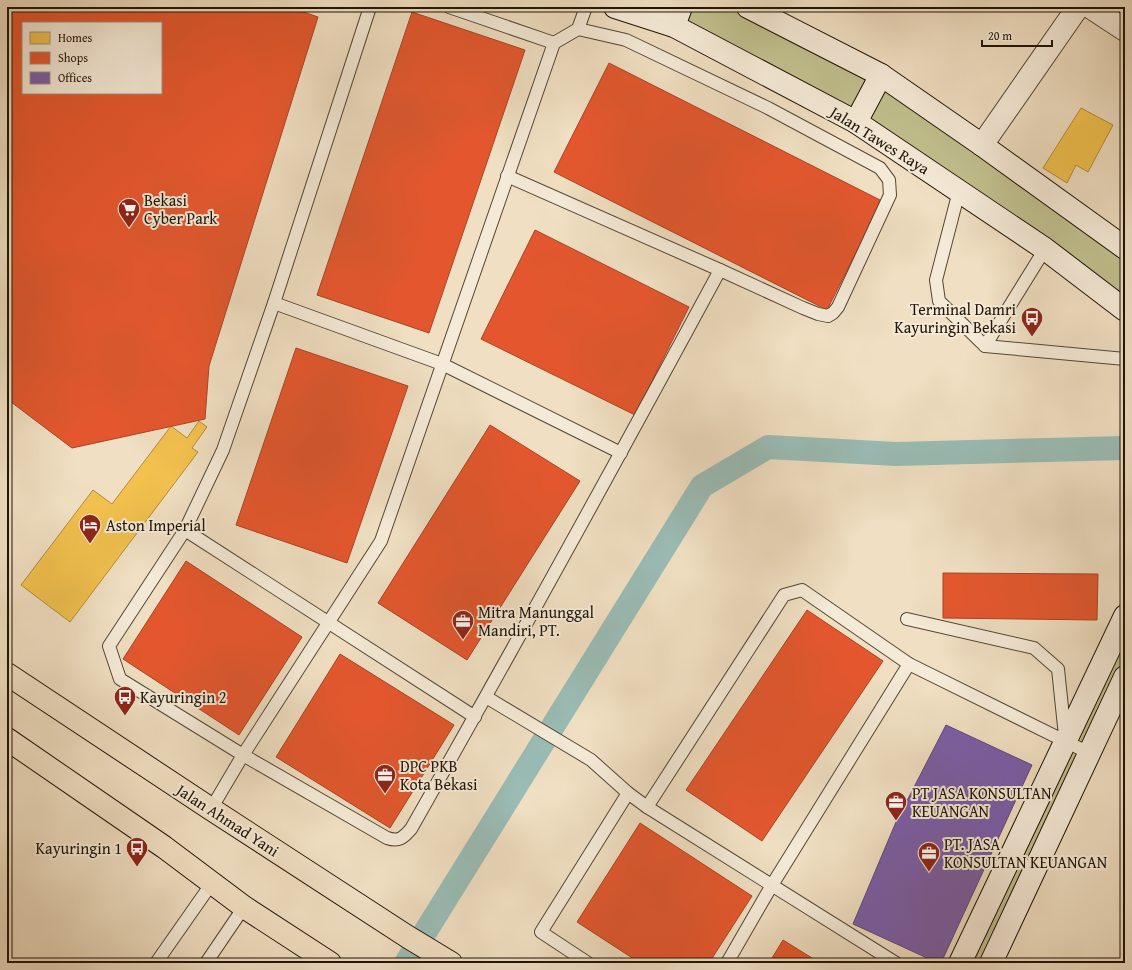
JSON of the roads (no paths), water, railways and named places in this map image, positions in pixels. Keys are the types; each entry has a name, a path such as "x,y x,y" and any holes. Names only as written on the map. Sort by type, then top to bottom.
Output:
{"highway":[{"name":"Jalan Ahmad Yani","path":"7,674 211,809 408,937 451,963"},
{"path":"7,739 126,820 244,907 330,963"}],"street":[{"name":"Jalan Tawes Raya","path":"615,7 677,16 856,122 1045,249 1125,310"},
{"path":"748,7 880,75 982,145 1125,248"},
{"path":"982,145 1078,7"},
{"path":"1090,7 1124,28"},
{"path":"856,122 880,75"},
{"path":"960,963 1125,616"},
{"path":"991,963 1125,677"}],"lane":[{"path":"370,7 274,303 223,450 185,530 109,646 120,679 243,755 387,838 393,840 405,836 411,829 486,698 720,270"},
{"path":"449,7 554,43"},
{"path":"211,809 243,755 381,541 554,43 578,28 586,7"},
{"path":"507,176 803,308 824,316 830,315 838,307 890,196 889,180 880,168 761,105 626,40 578,28"},
{"path":"959,192 936,280 939,301 985,346 1125,360"},
{"path":"985,346 1045,249"},
{"path":"274,303 442,364 621,453"},
{"path":"185,530 475,717"},
{"path":"647,806 784,595 802,590 909,664 1090,753"},
{"path":"907,619 1034,648 1058,669 1065,741"},
{"path":"727,963 772,885 909,664"},
{"path":"486,698 591,760 628,793 647,806 896,963"},
{"path":"588,963 541,932 628,793"},
{"path":"156,963 212,883"},
{"path":"206,963 244,907"}],"waterway":[{"path":"406,963 702,486 768,447 896,454 1125,448"}],"place":[{"name":"Bekasi Cyber Park","path":"129,228"},
{"name":"Terminal Damri Kayuringin Bekasi","path":"1032,338"},
{"name":"Aston Imperial","path":"90,544"},
{"name":"Mitra Manunggal Mandiri, PT.","path":"463,640"},
{"name":"Kayuringin 2","path":"125,716"},
{"name":"DPC PKB Kota Bekasi","path":"385,794"},
{"name":"PT JASA KONSULTAN KEUANGAN","path":"896,822"},
{"name":"Kayuringin 1","path":"137,868"},
{"name":"PT. JASA KONSULTAN KEUANGAN","path":"929,872"}]}
